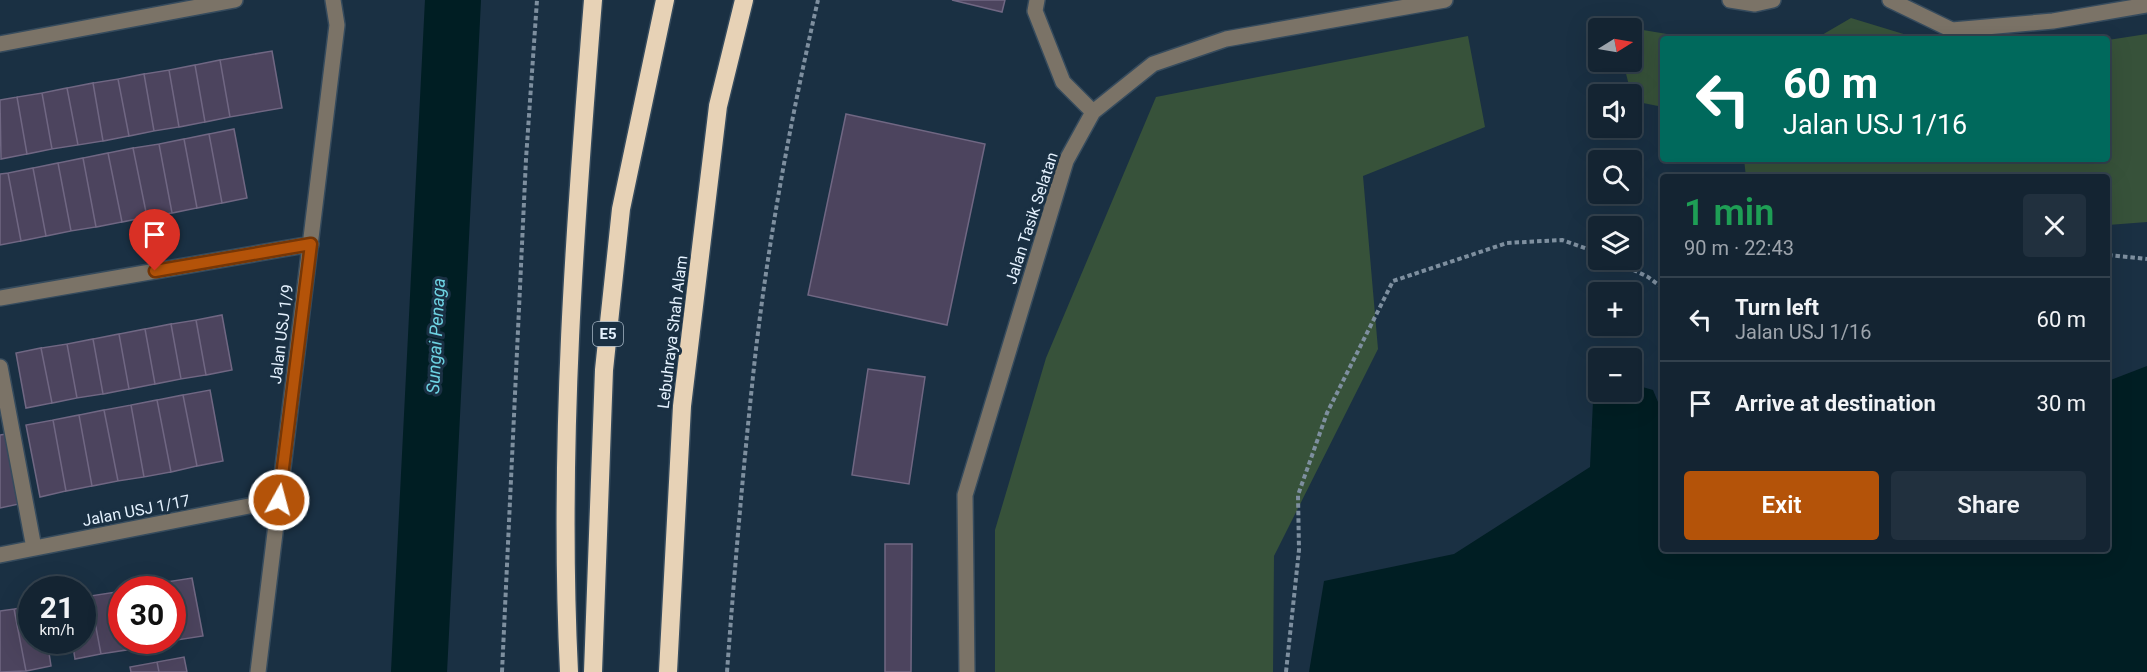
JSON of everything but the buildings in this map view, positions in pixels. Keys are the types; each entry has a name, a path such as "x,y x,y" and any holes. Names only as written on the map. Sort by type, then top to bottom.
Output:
{"highway":[{"path":"569,672 566,428 578,188 593,0"},
{"name":"E5","path":"593,672 605,358 621,209 665,0"},
{"name":"Lebuhraya Shah Alam","path":"668,672 682,406 718,106 744,0"}],"street":[{"path":"0,44 235,0"},
{"name":"Jalan USJ 1/9","path":"258,672 338,25 333,0"},
{"path":"1037,0 1035,11 1063,82 1093,112"},
{"name":"Jalan Tasik Selatan","path":"967,672 965,495 1066,161 1093,112 1153,64 1226,39 1445,0"},
{"path":"1730,0 1755,4 1773,0"},
{"path":"1890,0 1952,30 2053,21 2147,5"},
{"path":"0,298 311,244"},
{"path":"0,367 34,548"},
{"name":"Jalan USJ 1/17","path":"0,555 279,500"}],"path":[{"path":"502,672 526,159 537,0"},
{"path":"727,672 753,374 782,183 802,70 818,0"},
{"path":"1286,672 1299,550 1298,495 1327,413 1393,281 1507,243 1562,240 1588,249"},
{"path":"2110,255 2147,259"},
{"path":"1634,270 1660,286"}],"green space":[{"path":"1851,18 1910,36 1820,36"},
{"path":"1642,30 1679,36 1660,36 1660,106 1642,103 1642,84 1629,84 1626,72 1642,72"},
{"path":"2147,34 2147,222 2110,225 2110,174 1746,174 1744,162 2110,162 2110,40"},
{"path":"1468,36 1485,127 1363,176 1378,349 1274,556 1273,672 995,672 995,530 1046,358 1156,97"}],"shaded area":[{"path":"2147,366 2147,672 1309,672 1324,581 1454,554 1590,467 1593,402 1642,402 1642,387 1653,390 1660,407 1660,552 2110,552 2110,380"}],"waterway":[{"name":"Sungai Penaga","path":"419,672 453,0"}],"route":[{"path":"155,271 311,244 279,500"}]}
